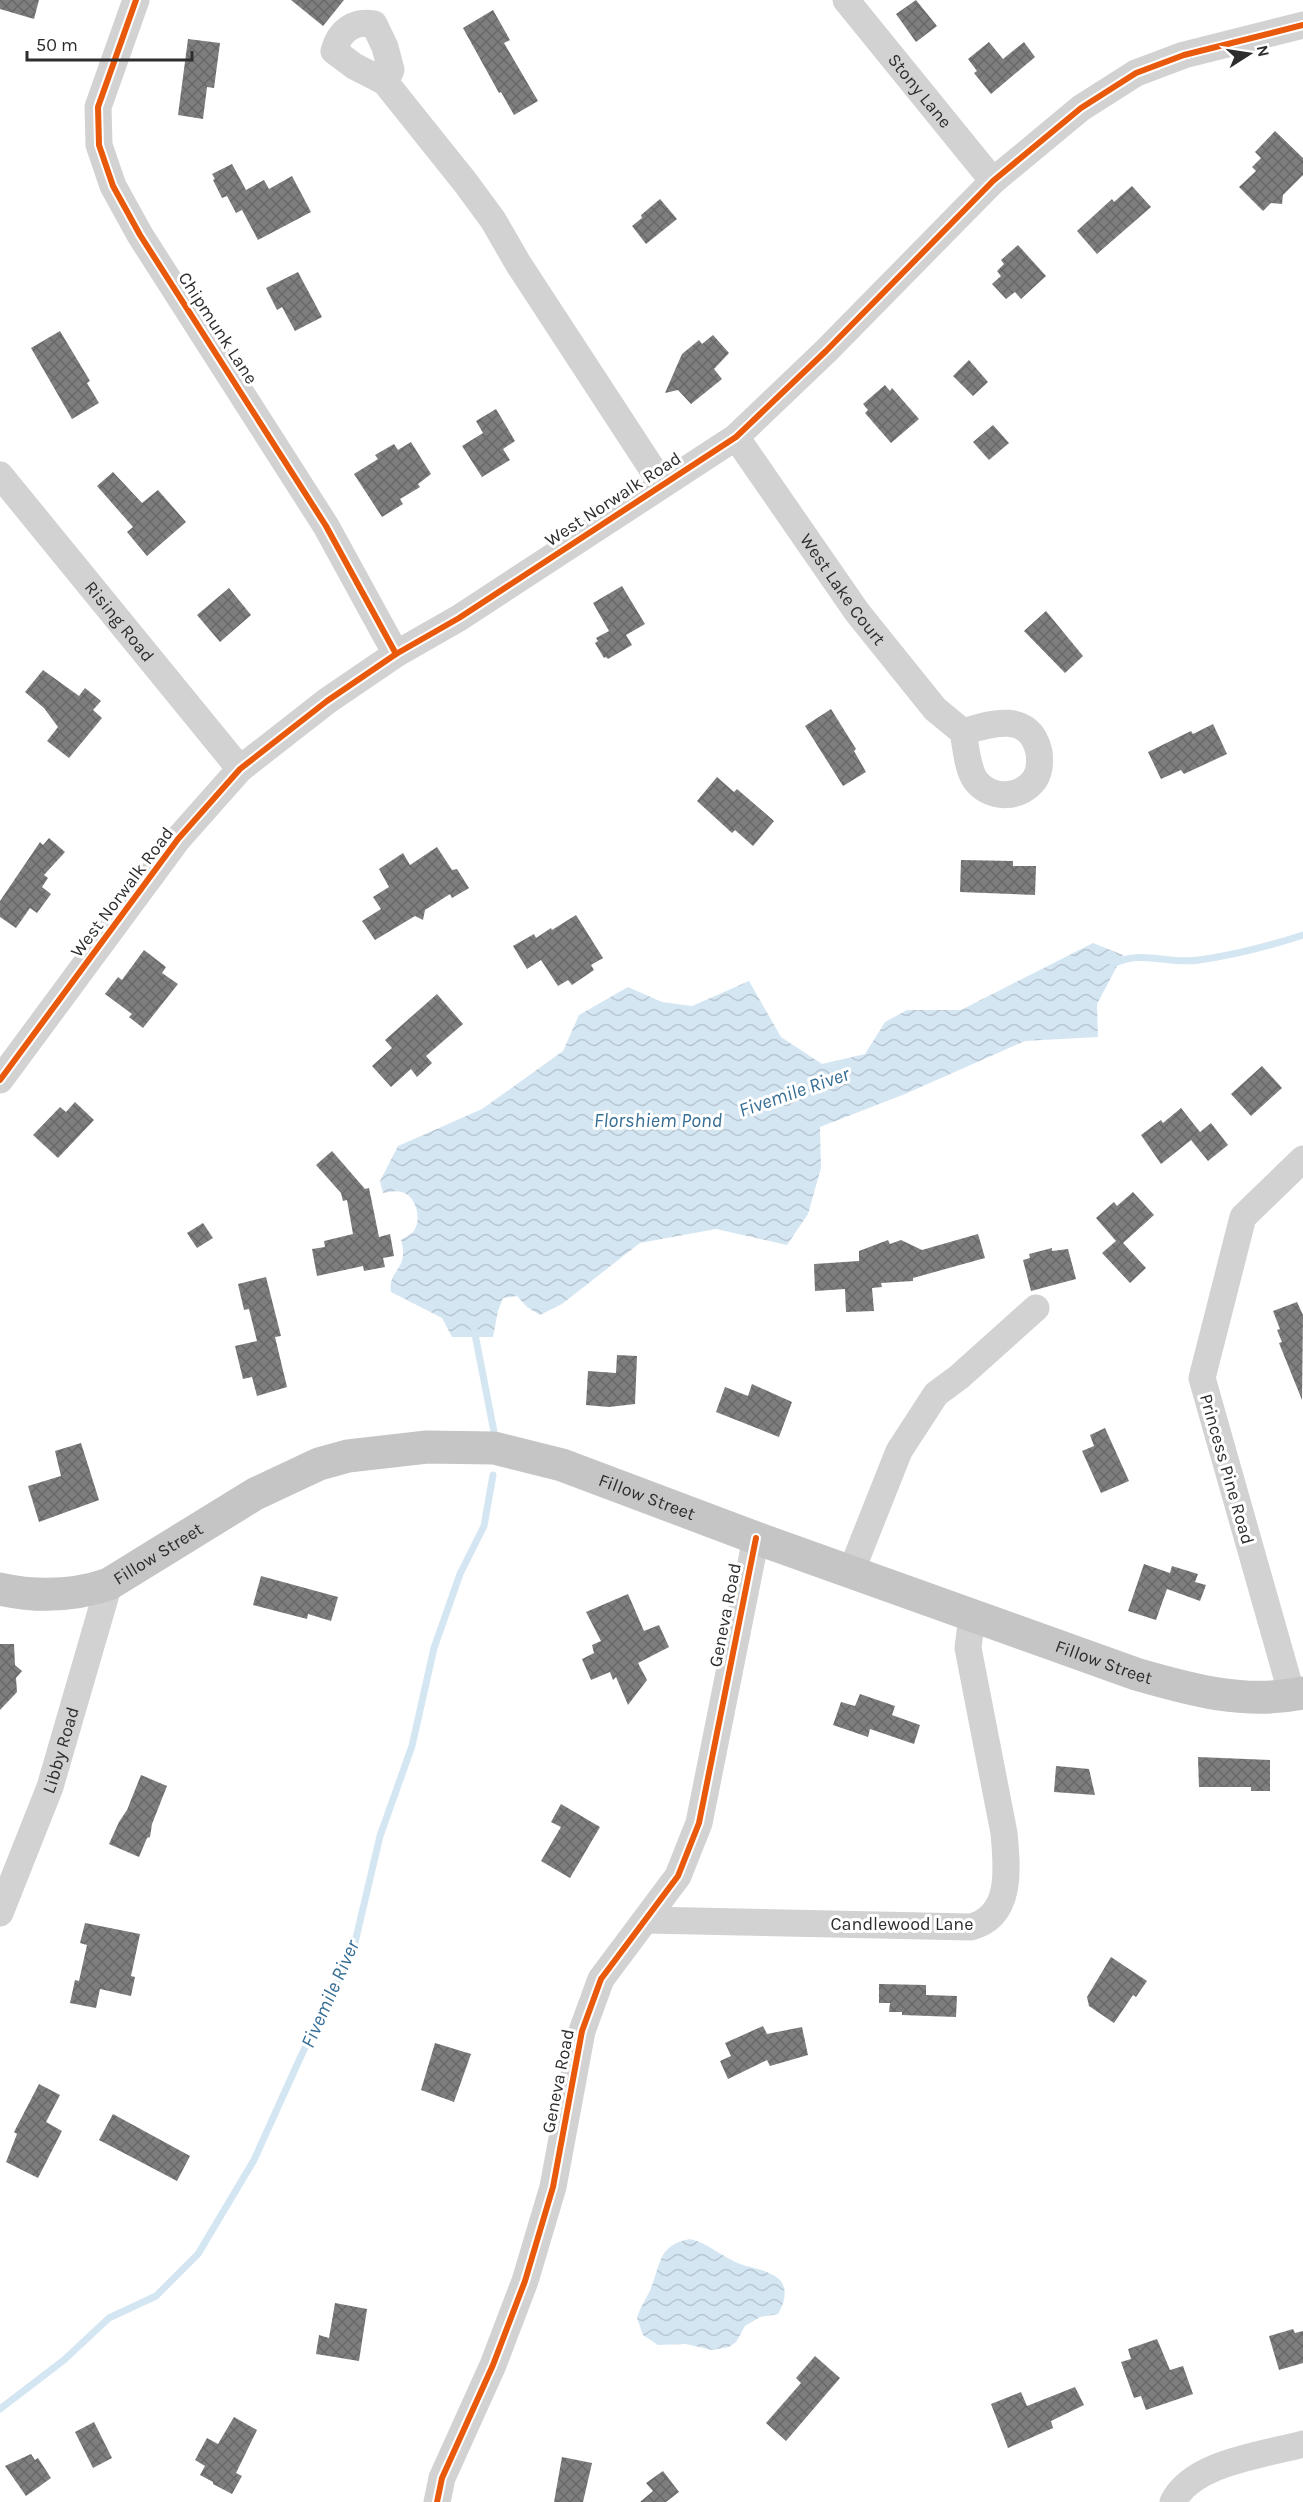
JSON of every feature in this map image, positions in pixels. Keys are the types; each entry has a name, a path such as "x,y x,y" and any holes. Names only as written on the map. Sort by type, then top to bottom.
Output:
{"main road":[{"name":"Fillow Street","path":"0,1589 16,1593 63,1594 93,1590 109,1584 255,1494 290,1476 348,1456 427,1447 494,1448 562,1465 756,1538 1136,1674 1194,1691 1229,1697 1297,1694"}],"street":[{"name":"Chipmunk Lane","path":"136,0 98,107 99,145 113,186 141,235 326,526 396,654"},
{"name":"Stony Lane","path":"846,0 993,181"},
{"name":"West Norwalk Road","path":"0,1080 178,839 240,769 327,701 396,654 459,618 736,437 826,351 993,181 1081,108 1136,73 1184,55 1303,25"},
{"path":"385,82 493,220 536,292 663,484"},
{"name":"West Lake Court","path":"736,437 857,612 935,709 963,732"},
{"name":"Rising Road","path":"0,475 240,769"},
{"name":"Princess Pine Road","path":"1297,1694 1202,1378 1243,1217 1303,1160"},
{"path":"851,1572 899,1451 936,1394 960,1377 1036,1308"},
{"name":"Geneva Road","path":"437,2502 442,2478 493,2366 525,2281 553,2187 582,2031 601,1978 678,1876 699,1823 756,1538"},
{"name":"Libby Road","path":"0,1913 50,1787 109,1584"},
{"name":"Candlewood Lane","path":"647,1920 971,1927 989,1918 1004,1895 1006,1864 1004,1833 968,1648 972,1616"},
{"path":"1173,2502 1188,2482 1216,2467 1303,2444"}],"water":[{"name":"Florshiem Pond","path":"1093,943 1123,955 1097,1004 1098,1037 1025,1041 905,1094 820,1127 821,1168 808,1214 787,1245 716,1229 640,1243 562,1304 540,1315 527,1307 517,1296 503,1298 493,1337 452,1337 442,1318 391,1292 392,1279 403,1258 401,1240 413,1232 418,1215 414,1203 407,1194 397,1191 383,1193 380,1181 398,1146 482,1109 563,1051 579,1015 628,987 662,1002 692,1006 749,981 781,1037 822,1064 865,1054 885,1022 907,1010 961,1010"},
{"path":"690,2239 733,2261 765,2271 779,2279 785,2292 778,2314 760,2317 745,2326 736,2342 729,2347 712,2350 686,2344 658,2345 643,2335 637,2318 662,2256 672,2246"}],"building":[{"path":"0,0 39,0 34,19 0,9"},
{"path":"291,0 344,0 323,26"},
{"path":"916,0 937,26 916,42 896,14"},
{"path":"493,10 510,40 504,43 538,101 514,115 501,92 499,93 463,28"},
{"path":"188,39 220,43 214,88 207,87 203,119 178,115"},
{"path":"989,42 1003,59 1024,42 1035,57 991,94 974,73 977,71 968,59"},
{"path":"1275,131 1303,158 1303,175 1283,195 1282,204 1271,203 1263,211 1239,187 1256,171 1252,167 1261,158 1255,152"},
{"path":"232,164 246,190 264,180 269,189 292,176 311,212 258,240 242,210 236,213 227,196 222,198 213,180 215,179 212,174"},
{"path":"1132,186 1151,207 1097,254 1077,231 1112,199 1114,202"},
{"path":"660,199 677,219 646,244 632,226"},
{"path":"1018,245 1046,276 1021,299 1015,292 1006,299 992,284 1001,276 997,271 1004,264 1001,260"},
{"path":"298,272 322,317 295,331 282,307 277,310 266,288"},
{"path":"60,331 90,381 87,383 99,403 72,419 31,348"},
{"path":"713,335 729,353 714,369 722,379 691,404 678,390 665,393 682,354 699,340 702,344"},
{"path":"969,360 988,382 973,396 953,376"},
{"path":"885,385 890,391 892,388 919,419 891,443 865,413 868,410 863,404"},
{"path":"496,409 515,441 503,449 510,460 482,477 462,446 483,433 476,421"},
{"path":"993,425 1009,443 989,460 973,442"},
{"path":"411,442 431,474 418,484 420,487 400,499 403,504 382,517 354,474 378,459 375,455 394,444 398,450"},
{"path":"113,472 142,503 158,490 186,522 147,556 127,532 133,527 97,486"},
{"path":"622,586 645,624 626,635 632,645 608,659 604,658 595,643 598,641 596,638 609,631 593,603"},
{"path":"229,588 251,615 220,642 197,615"},
{"path":"1046,611 1083,656 1065,673 1024,631"},
{"path":"43,670 79,696 85,688 101,701 93,710 102,718 69,758 47,741 58,727 44,708 25,692"},
{"path":"831,709 856,749 854,751 866,772 843,786 805,726"},
{"path":"1213,724 1227,754 1184,774 1181,770 1161,779 1148,752 1191,731 1193,734"},
{"path":"717,777 734,792 737,789 774,821 753,846 735,830 732,833 697,801"},
{"path":"49,838 65,852 44,875 48,878 42,887 51,894 37,913 30,908 16,928 0,917 0,901 40,842 43,845"},
{"path":"437,847 452,870 457,869 469,888 452,898 450,894 425,910 423,920 415,916 375,940 362,921 381,909 373,897 389,887 379,869 403,853 410,865"},
{"path":"961,860 1013,861 1013,866 1036,866 1035,895 960,892"},
{"path":"576,915 603,958 591,965 594,970 572,985 568,980 558,986 541,960 527,969 513,946 534,934 536,938"},
{"path":"144,950 166,967 162,973 178,984 143,1028 129,1017 132,1014 105,994 118,977 122,980"},
{"path":"437,994 463,1024 426,1056 432,1063 417,1077 411,1069 391,1087 372,1066 392,1048 385,1040"},
{"path":"1262,1066 1282,1088 1251,1116 1231,1094"},
{"path":"75,1102 94,1120 58,1158 33,1135 60,1107 66,1112"},
{"path":"1181,1108 1200,1132 1211,1123 1228,1145 1208,1161 1191,1140 1161,1164 1141,1135 1161,1120 1163,1123"},
{"path":"332,1151 365,1189 369,1188 379,1237 390,1234 394,1256 383,1258 385,1267 364,1271 363,1266 317,1276 312,1249 325,1247 324,1241 353,1234 347,1200 343,1201 341,1193 316,1165"},
{"path":"1133,1192 1154,1215 1123,1243 1146,1268 1130,1283 1102,1253 1116,1241 1096,1218 1114,1202 1117,1206"},
{"path":"203,1223 213,1238 197,1248 187,1233"},
{"path":"978,1234 985,1258 913,1278 913,1281 881,1283 882,1287 872,1288 874,1311 846,1312 845,1289 815,1291 814,1264 859,1261 859,1251 888,1240 890,1244 901,1240 922,1250"},
{"path":"1052,1248 1052,1251 1068,1249 1076,1279 1031,1291 1023,1260 1030,1258 1029,1254"},
{"path":"266,1277 281,1336 275,1337 287,1387 257,1396 252,1377 243,1379 235,1346 257,1341 249,1309 244,1310 238,1284"},
{"path":"1297,1302 1303,1315 1302,1400 1279,1343 1282,1342 1277,1330 1280,1329 1273,1311"},
{"path":"617,1355 637,1356 635,1404 609,1407 586,1405 588,1371 616,1373"},
{"path":"752,1384 792,1402 779,1437 716,1412 725,1387 748,1396"},
{"path":"1105,1428 1129,1481 1101,1493 1082,1451 1094,1446 1090,1435"},
{"path":"81,1443 99,1500 39,1522 28,1486 61,1476 55,1451"},
{"path":"1144,1564 1170,1573 1172,1566 1198,1574 1195,1582 1206,1585 1200,1601 1167,1589 1156,1620 1128,1611"},
{"path":"261,1576 338,1597 331,1621 308,1614 307,1619 253,1605"},
{"path":"628,1594 644,1631 659,1625 669,1647 638,1663 647,1680 628,1705 616,1677 613,1680 610,1672 591,1680 582,1659 594,1653 592,1645 601,1641 586,1612"},
{"path":"0,1644 14,1644 15,1665 22,1671 16,1678 17,1692 0,1710"},
{"path":"860,1694 895,1706 892,1715 920,1725 914,1744 870,1729 868,1737 833,1725 841,1702 855,1706"},
{"path":"1198,1757 1270,1760 1270,1791 1251,1791 1251,1787 1199,1787"},
{"path":"1056,1766 1089,1769 1095,1795 1054,1792"},
{"path":"141,1775 167,1786 152,1824 150,1837 147,1838 139,1857 109,1844 127,1810"},
{"path":"561,1804 600,1827 570,1878 541,1861 561,1827 551,1822"},
{"path":"85,1923 140,1934 131,1976 135,1977 131,1996 100,1989 96,2008 70,2003 75,1980 79,1981 87,1945 80,1943"},
{"path":"1111,1957 1147,1981 1136,1997 1133,1995 1114,2023 1089,2006 1087,1997"},
{"path":"879,1984 926,1985 926,1995 957,1996 956,2017 902,2015 902,2012 889,2012 890,2003 879,2003"},
{"path":"763,2026 767,2034 802,2027 808,2055 770,2066 767,2060 728,2079 720,2061 731,2056 725,2043"},
{"path":"435,2043 471,2054 454,2102 421,2090"},
{"path":"39,2084 60,2095 46,2122 62,2131 38,2178 6,2162 17,2134 14,2132"},
{"path":"113,2114 190,2156 177,2181 99,2140"},
{"path":"335,2303 367,2309 359,2361 316,2354 319,2335 329,2338"},
{"path":"1293,2329 1295,2333 1303,2331 1303,2363 1279,2370 1269,2336"},
{"path":"1157,2339 1170,2370 1183,2366 1193,2394 1146,2410 1141,2396 1134,2398 1121,2362 1131,2359 1128,2349"},
{"path":"815,2356 840,2378 786,2441 766,2423 801,2383 796,2378"},
{"path":"1075,2387 1084,2405 1051,2421 1053,2428 1008,2448 991,2404 1021,2392 1027,2406"},
{"path":"234,2417 257,2430 236,2473 242,2476 232,2494 200,2475 205,2466 195,2460 207,2438 218,2444"},
{"path":"94,2422 112,2458 93,2468 75,2432"},
{"path":"31,2454 35,2460 38,2458 51,2478 26,2496 5,2466"},
{"path":"562,2457 592,2463 583,2502 554,2502"},
{"path":"663,2471 679,2492 666,2502 640,2502 653,2491 646,2483"}],"waterway":[{"name":"Fivemile River","path":"1113,964 1145,957 1177,961 1199,960 1251,950 1303,935"},
{"name":"Fivemile River","path":"474,1329 495,1437"},
{"name":"Fivemile River","path":"0,2409 64,2360 109,2318 156,2296 198,2254 254,2160 301,2056 353,1951 380,1836 412,1746 434,1648 460,1574 484,1526 493,1475"}],"cycle path":[{"path":"136,0 98,107 99,145 113,186 140,235 326,526 396,654"},
{"path":"0,1080 178,839 240,769 327,701 396,654 459,618 736,437 826,351 993,181 1081,108 1136,73 1184,55 1303,25"},
{"path":"437,2502 442,2478 493,2365 525,2281 553,2187 582,2031 601,1979 678,1876 699,1823 756,1538"}]}
